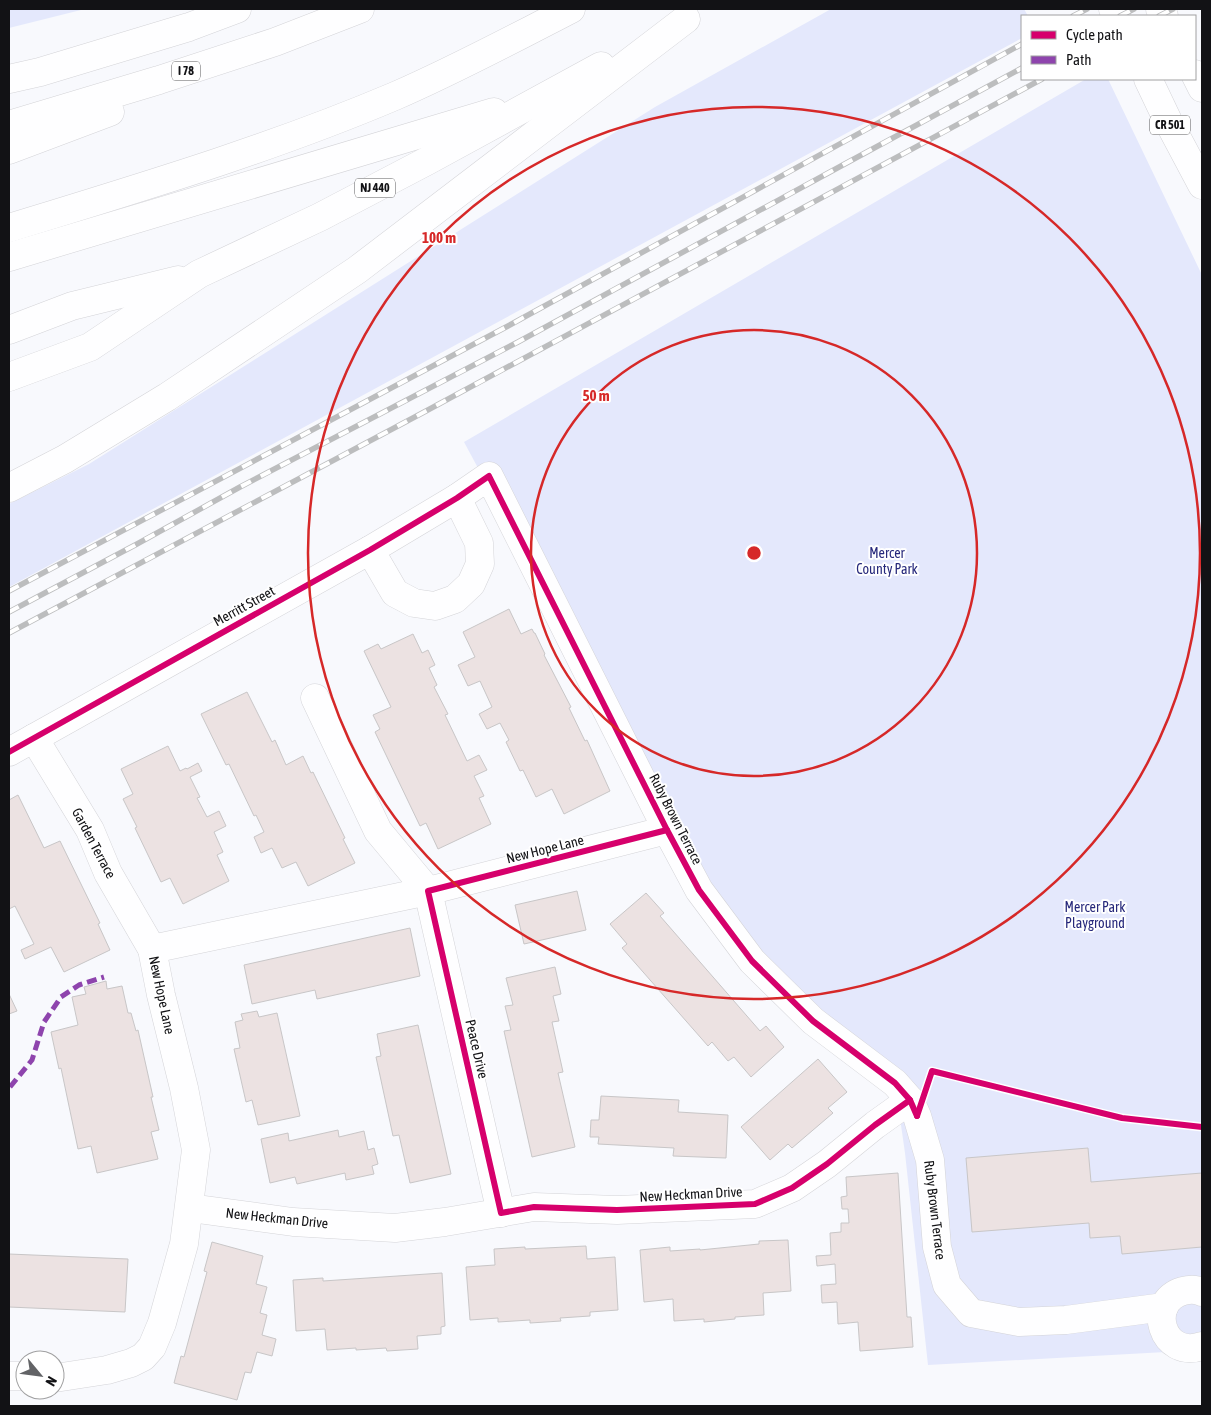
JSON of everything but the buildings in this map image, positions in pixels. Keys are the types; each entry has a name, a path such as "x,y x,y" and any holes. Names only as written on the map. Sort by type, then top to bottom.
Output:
{"main road":[{"path":"9,79 40,72 180,30 237,9"},
{"name":"I 78","path":"9,125 159,80 275,42 360,9"},
{"path":"9,228 187,173 297,134 394,96 478,58 571,9"},
{"path":"9,488 65,458 167,397 357,270 695,14"},
{"name":"NJ 440","path":"9,378 90,347 199,274 320,217 548,96 695,14"},
{"path":"9,150 112,112 275,42"},
{"path":"1196,76 1202,88"},
{"name":"CR 501","path":"1148,80 1202,185"},
{"path":"9,257 548,96"},
{"name":"NJ 440","path":"9,330 72,306 199,274"},
{"name":"Merritt Street","path":"9,752 370,550 457,498 489,476"},
{"name":"Ruby Brown Terrace","path":"489,476 699,890 752,961 813,1021 895,1083 910,1100 930,1160 936,1247 947,1285 971,1313 1019,1322 1066,1320 1164,1307"},
{"path":"370,550 395,593 414,604 435,606 456,599 471,584 480,564 479,543 457,498"},
{"name":"Peace Drive","path":"315,698 378,832 428,891 502,1213"},
{"name":"Garden Terrace","path":"34,738 90,830 108,872 152,948"},
{"name":"New Hope Lane","path":"190,1208 196,1150 152,948 428,891 667,830"},
{"name":"New Heckman Drive","path":"190,1208 293,1222 395,1228 445,1222 534,1207 616,1210 755,1204 792,1188 827,1164 874,1125 910,1100"},
{"path":"65,1376 107,1370 131,1363 143,1357 152,1347 162,1324 184,1244 190,1208"},
{"path":"1202,1292 1188,1289 1176,1293 1168,1300 1164,1307 1161,1322 1164,1333 1172,1342 1182,1348 1194,1349 1202,1346"}],"green space":[{"path":"9,9 85,9 9,28"},
{"path":"831,9 1024,9 1027,15 1021,15 1021,39 9,587 9,504 89,464 655,107"},
{"name":"Mercer County Park","path":"1084,80 1108,80 1202,275 1202,1350 928,1365 905,1153 895,1083 731,938 464,442"}],"railway":[{"path":"1075,15 1087,9"},
{"path":"1122,15 1134,9"},
{"path":"1161,15 1173,9"},
{"path":"9,591 508,326 1021,45"},
{"path":"9,612 240,487 518,342 1021,69"},
{"path":"9,633 1040,80"}],"marked path":[{"path":"10,1087 32,1060 44,1022 61,997 79,985 104,977"}],"cycle path":[{"path":"9,752 370,550 457,498 489,476 699,890 752,961 813,1021 895,1083 910,1100 917,1116"},
{"path":"667,830 428,891 501,1213 534,1207 617,1210 755,1204 792,1188 827,1164 875,1125 910,1100"},
{"path":"917,1116 932,1071 1122,1118 1202,1127"}],"park label":[{"name":"Mercer Park Playground","path":"1095,916"}]}
